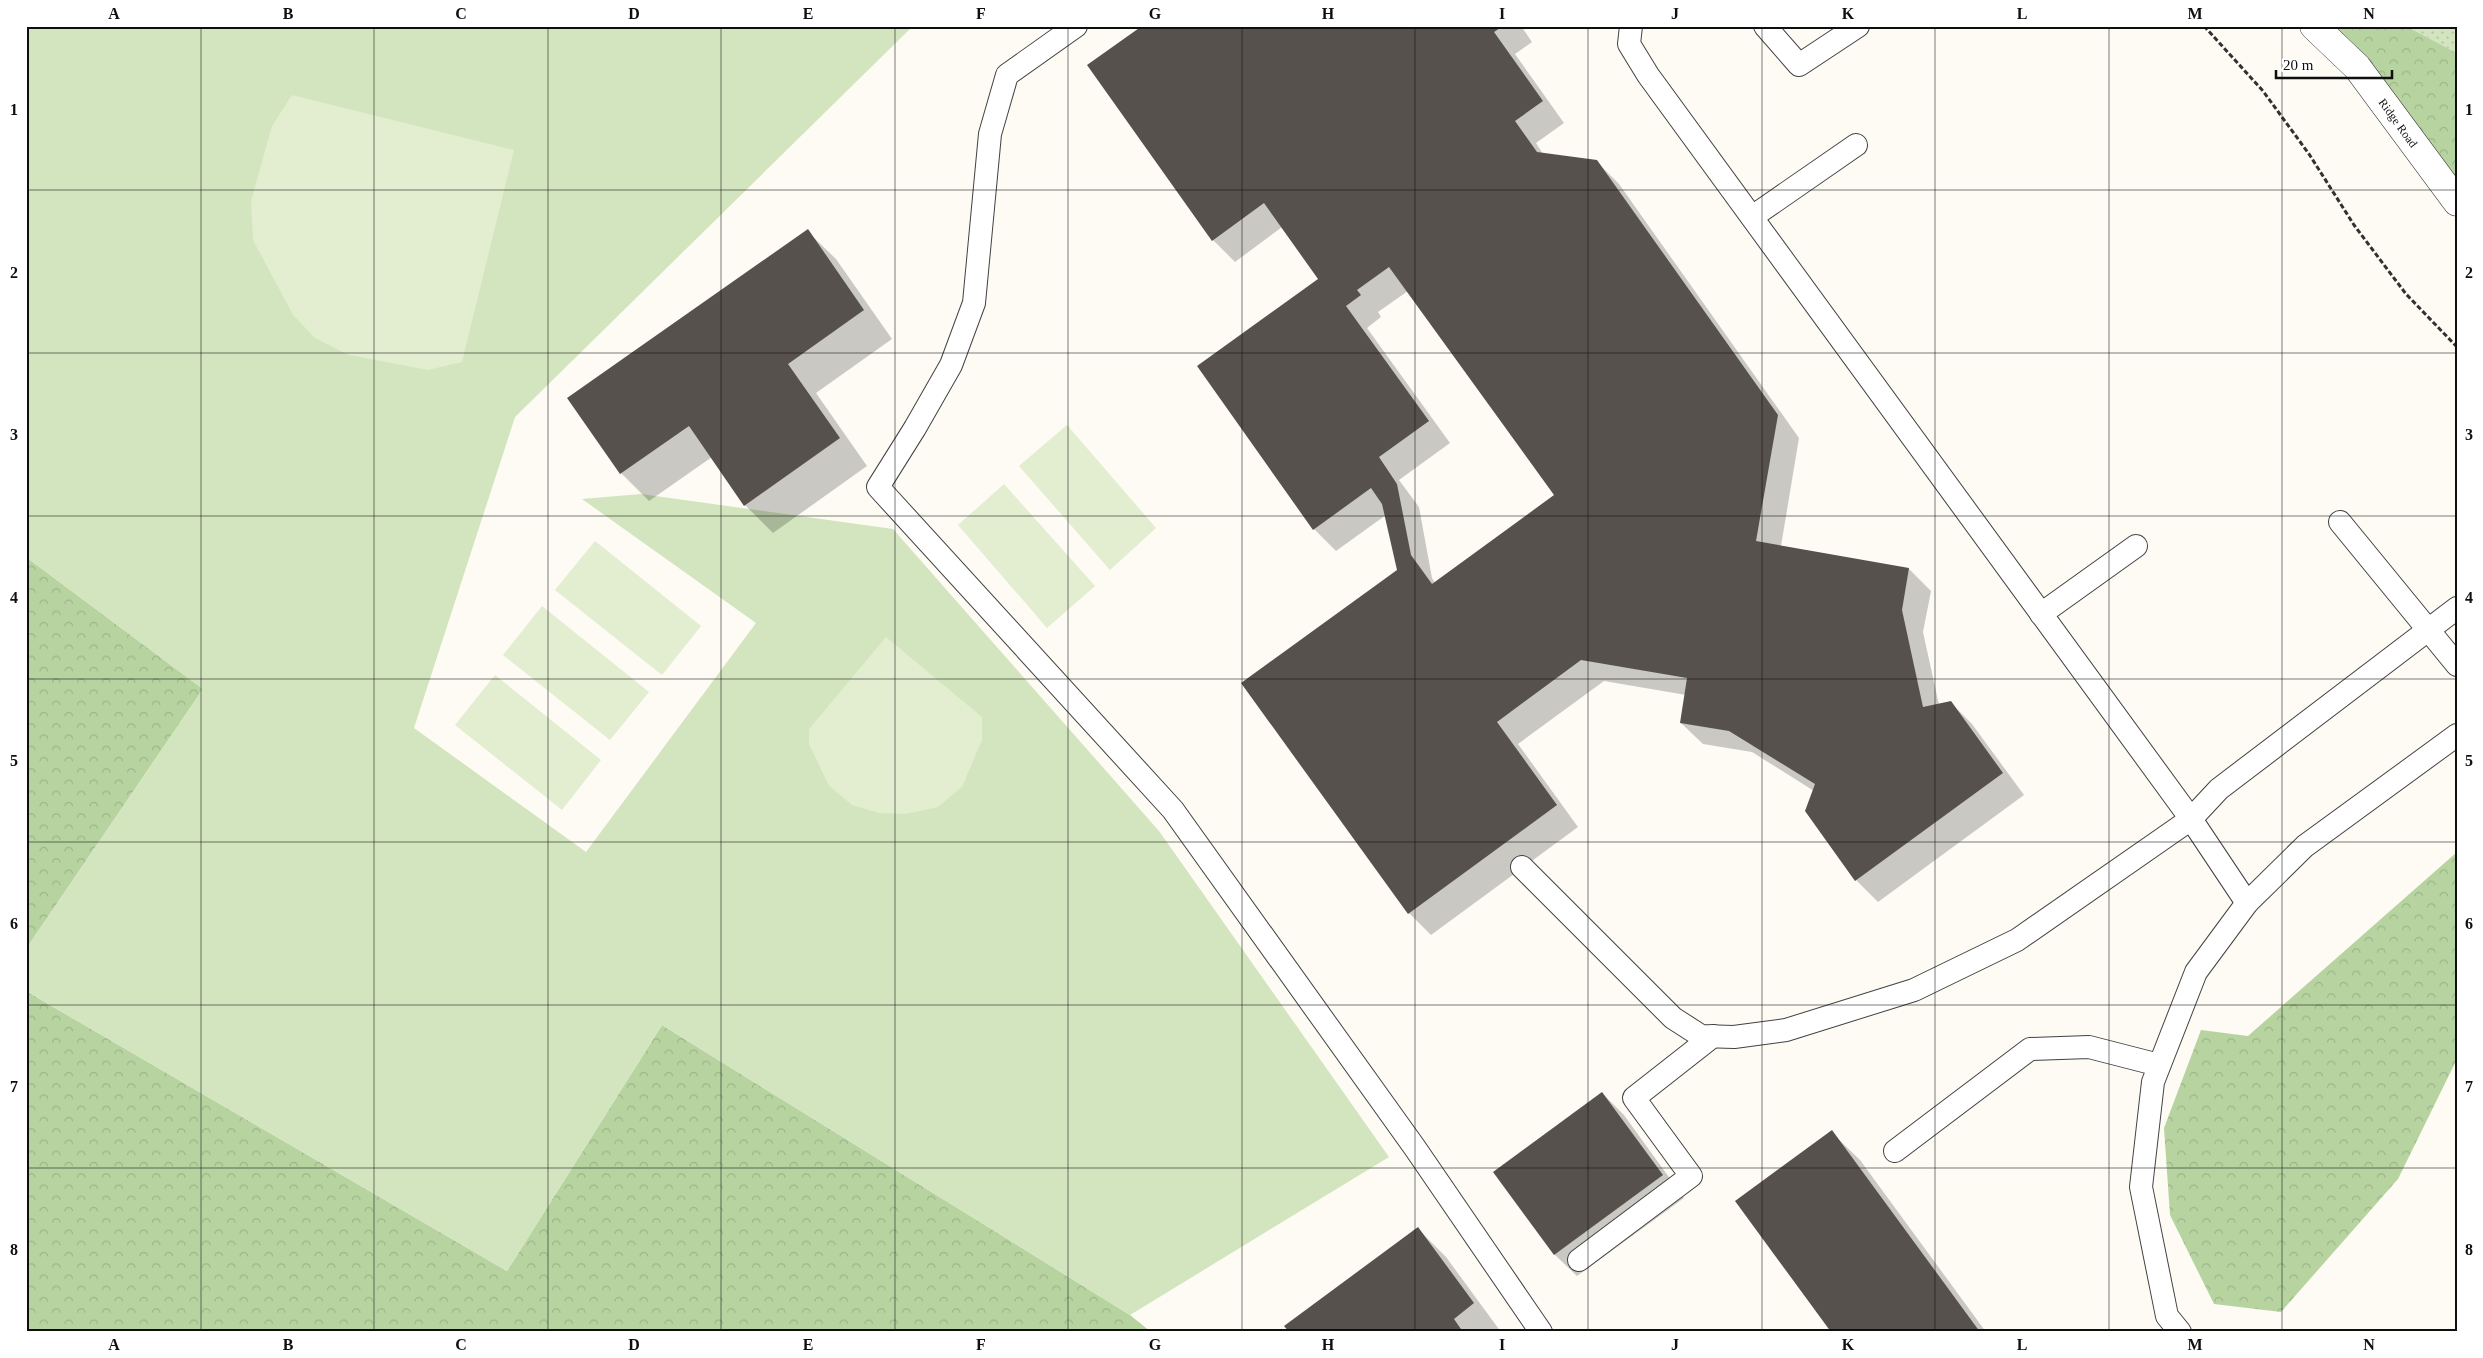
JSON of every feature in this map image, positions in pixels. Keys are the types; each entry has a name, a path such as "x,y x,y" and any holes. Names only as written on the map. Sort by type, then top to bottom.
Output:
{"street":[{"name":"Ridge Road","path":"2314,26 2357,67 2457,202"}],"lane":[{"path":"1076,26 1007,75 990,134 974,303 951,365 878,487 1173,810 1415,1148 1541,1332"},
{"path":"1631,26 1629,44 1648,75 2191,819 2247,903"},
{"path":"1766,26 1799,65 1858,26"},
{"path":"1752,217 1856,145"},
{"path":"2340,522 2457,665"},
{"path":"2042,614 2136,546"},
{"path":"1522,867 1673,1018 1701,1036 1734,1037 1786,1030 1914,990 2017,940 2191,819 2218,789 2457,608"},
{"path":"2167,1326 2141,1187 2153,1082 2196,972 2247,903 2305,846 2457,734"},
{"path":"1579,1260 1691,1176 1634,1098 1713,1036"},
{"path":"1895,1151 2030,1049 2089,1047 2159,1065"}],"path":[{"path":"2204,26 2264,91 2309,154 2354,225 2406,294 2457,347"}],"green space":[{"path":"26,26 913,26 515,417 414,728 586,852 756,623 582,499 641,494 893,529 1159,831 1389,1157 1130,1315 662,1025 507,1271 26,991 26,949 203,689 26,557"},
{"path":"2329,26 2406,26 2457,53 2457,201"},
{"path":"2406,26 2457,26 2457,53"},
{"path":"292,95 514,150 462,362 428,370 349,355 315,338 293,315 253,240 251,201 272,126"},
{"path":"1067,425 1156,528 1110,570 1019,466"},
{"path":"1004,484 1095,586 1047,628 958,525"},
{"path":"595,541 701,626 662,675 555,590"},
{"path":"26,557 203,689 26,949"},
{"path":"542,606 649,692 610,740 503,655"},
{"path":"886,637 982,717 982,740 962,787 938,807 906,814 879,813 852,805 829,786 809,744 809,729"},
{"path":"495,675 601,760 562,810 455,725"},
{"path":"2457,852 2457,1059 2398,1179 2281,1312 2214,1304 2170,1215 2164,1128 2201,1030 2248,1036"},
{"path":"26,991 507,1271 662,1025 1130,1315 1151,1332 26,1332"}],"building":[{"path":"1142,26 1503,26 1494,32 1543,101 1515,121 1537,152 1597,160 1778,415 1756,541 1909,568 1902,610 1923,707 1951,701 2003,773 1855,881 1805,811 1815,784 1729,731 1680,723 1687,678 1581,660 1497,722 1557,805 1408,914 1241,683 1397,570 1382,504 1371,488 1313,530 1197,366 1318,279 1264,203 1212,241 1087,65","holes":["1389,267 1554,495 1432,584 1411,555 1397,484 1379,457 1429,421 1346,306 1361,295 1357,290"]},
{"path":"808,229 864,310 788,364 840,438 744,506 689,426 620,474 567,398"},
{"path":"1602,1092 1663,1175 1554,1255 1493,1172"},
{"path":"1832,1130 1980,1332 1831,1332 1735,1201"},
{"path":"1418,1227 1474,1303 1454,1319 1463,1332 1289,1332 1284,1326"}]}
